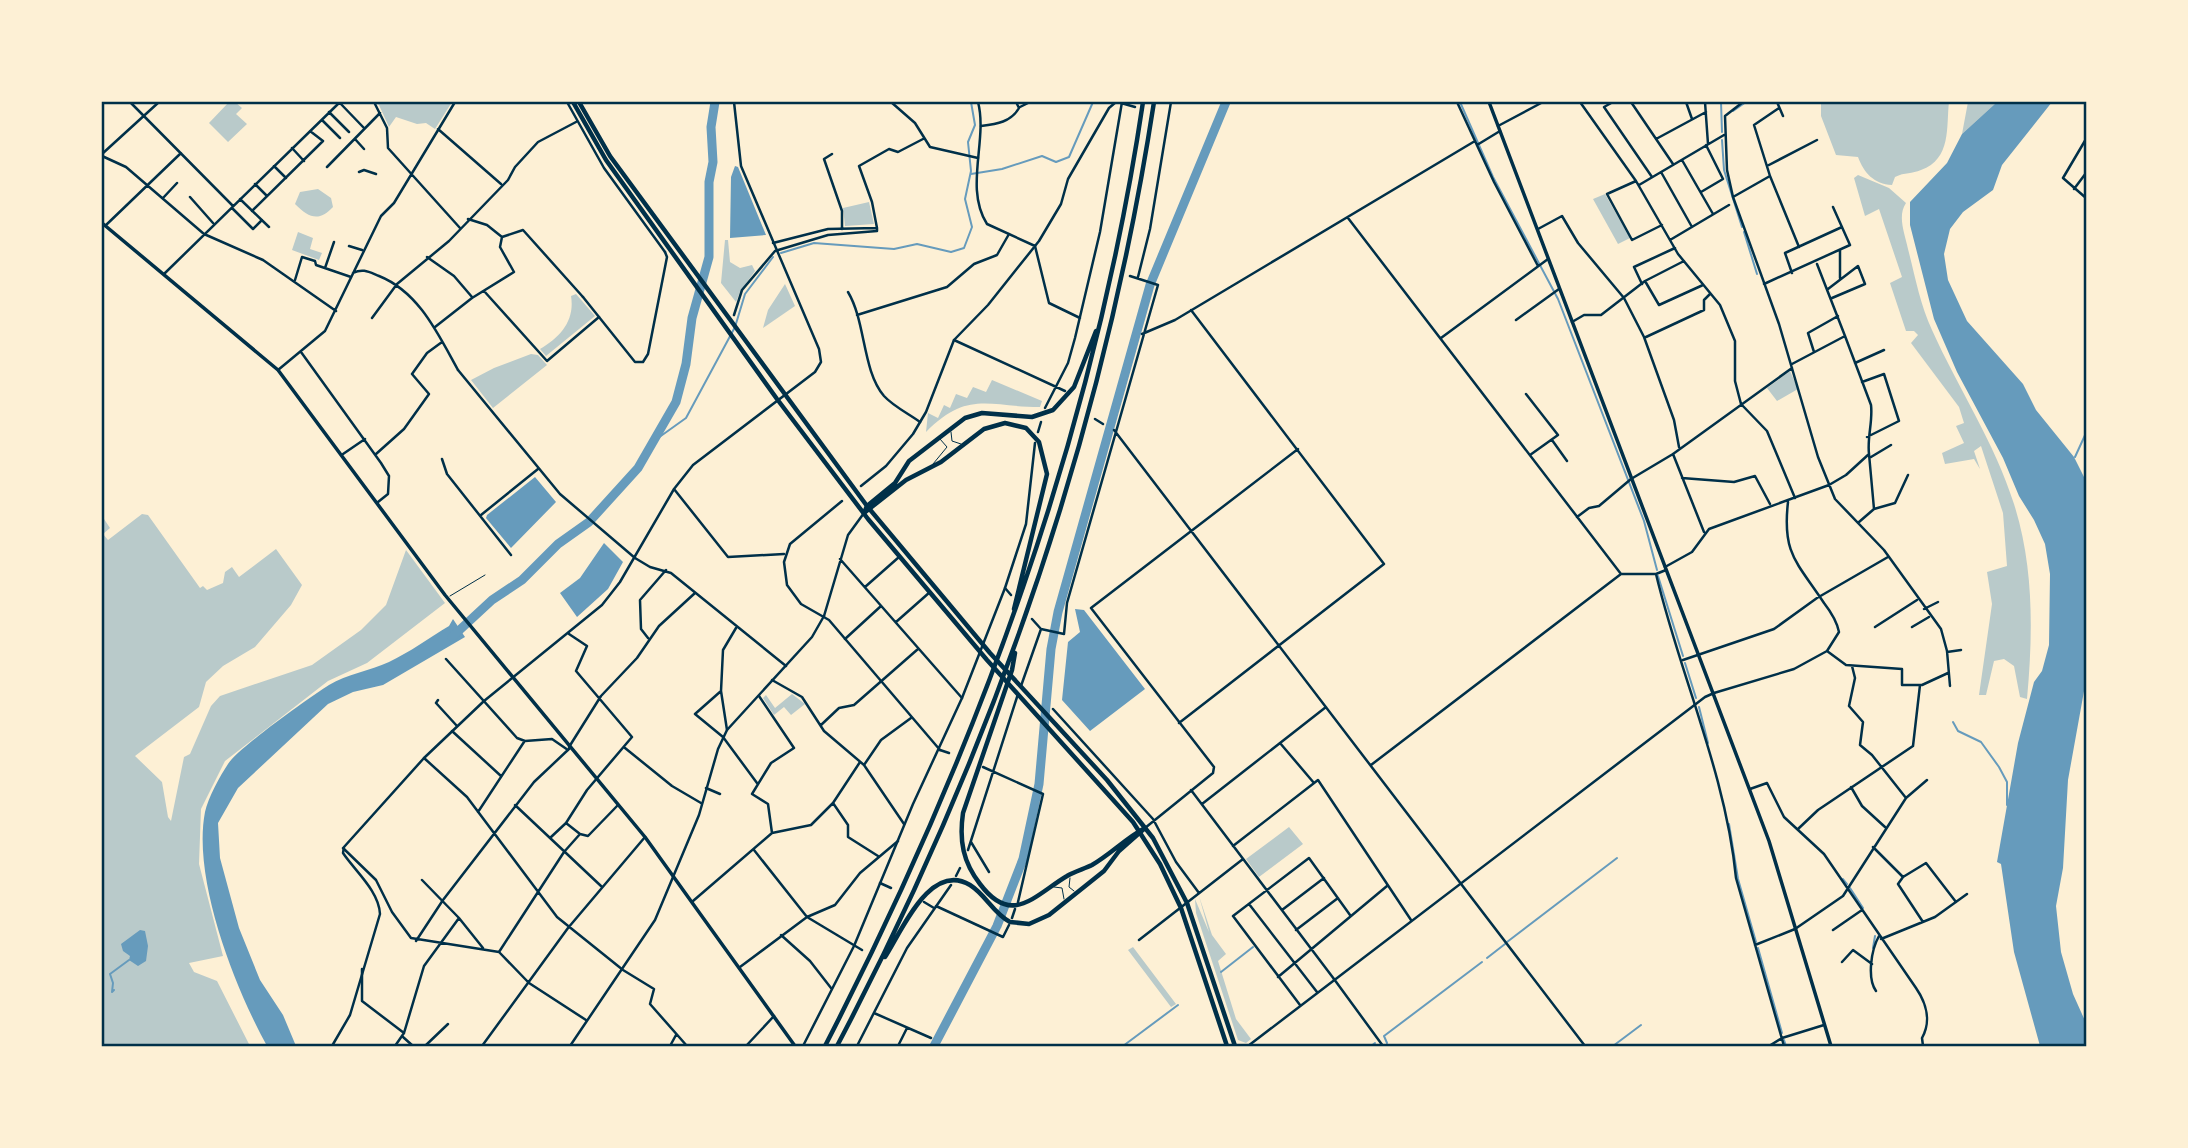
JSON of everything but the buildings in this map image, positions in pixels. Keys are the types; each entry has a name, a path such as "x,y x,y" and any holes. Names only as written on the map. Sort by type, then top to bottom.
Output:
{"highway":[{"path":"573,102 606,160 726,329 864,513 1018,694 1102,784 1140,833 1181,908 1227,1046"},
{"path":"579,102 610,156 740,338 868,508 1040,709 1107,780 1145,828 1166,859 1187,903 1235,1046"},
{"path":"825,1046 887,920 995,672 1007,637 1060,475 1104,311 1143,102"},
{"path":"1140,833 1030,902 1016,905 998,902 983,888 966,861 961,831 963,813 1007,687 1017,643 1061,511 1091,403 1125,261 1154,102"},
{"path":"864,513 892,487 909,461 954,424 976,413 1022,418 1040,416 1053,410 1067,397 1080,377 1104,311"},
{"path":"868,508 990,426 1012,423 1035,436 1044,455 1046,488 1007,637"},
{"path":"836,1046 930,854 1002,681 1010,668"},
{"path":"873,975 922,897 937,884 949,880 965,883 978,891 994,910 1010,922 1036,922 1104,871 1119,851 1145,828"}],"main road":[{"path":"1489,102 1750,789 1831,1046"},
{"path":"103,224 278,370 449,598 569,748 645,837 795,1046"}],"street":[{"path":"130,102 182,152 253,229 262,220"},
{"path":"159,102 102,155 119,162 204,234 251,254 295,280 336,311"},
{"path":"164,274 340,102 365,129"},
{"path":"278,370 318,338 336,311 362,250 381,216 394,204 455,102"},
{"path":"502,237 523,230 583,297 635,362 646,359 667,257 604,167 567,102"},
{"path":"343,848 452,731 484,701 602,605 635,558 674,489 694,465 815,372 821,356 741,166 737,150 734,102"},
{"path":"893,102 915,123 930,147 941,152 978,158"},
{"path":"978,102 981,126 977,176 983,218 987,224 1035,246"},
{"path":"1016,102 1019,107"},
{"path":"981,126 1007,120 1019,107 1030,102"},
{"path":"861,486 896,456 920,422 954,340 988,305 1035,246 1061,204 1068,179 1109,108 1116,102 1135,107"},
{"path":"1045,408 1068,363 1093,267 1122,102"},
{"path":"1138,277 1150,229 1171,102"},
{"path":"1457,102 1538,265"},
{"path":"1142,334 1175,320 1543,102"},
{"path":"1580,102 1637,183 1684,261 1720,304 1733,331 1735,381 1741,404 1767,431 1796,498"},
{"path":"1613,102 1604,107 1653,177"},
{"path":"1631,102 1673,164"},
{"path":"1692,119 1687,103 1694,102"},
{"path":"1700,192 1723,179 1707,145 1705,102"},
{"path":"1742,102 1728,111 1724,135 1733,197 1793,365 1829,485 1839,505 1859,522 1888,557 1929,617 1941,629 1947,652 1950,686"},
{"path":"1777,102 1783,116"},
{"path":"374,103 387,128 388,148 460,228"},
{"path":"1779,108 1754,125 1766,166 1799,247"},
{"path":"1161,110 1170,112"},
{"path":"1656,139 1706,111"},
{"path":"329,112 349,132"},
{"path":"327,167 380,113"},
{"path":"321,120 340,138"},
{"path":"372,318 397,284 449,241 538,142 576,122"},
{"path":"438,129 502,185"},
{"path":"252,211 323,141 310,131"},
{"path":"1662,225 1632,240 1607,194 1653,177 1724,135"},
{"path":"877,228 872,202 859,166 890,149 898,152 923,138"},
{"path":"355,139 364,149"},
{"path":"2087,139 2063,177 2087,198"},
{"path":"1766,166 1817,140"},
{"path":"292,148 304,161"},
{"path":"103,224 182,152"},
{"path":"832,154 824,159 842,211 842,229"},
{"path":"1682,159 1713,214"},
{"path":"274,166 286,178"},
{"path":"359,172 364,170 376,174"},
{"path":"1660,172 1692,227"},
{"path":"2074,189 2087,173"},
{"path":"1733,197 1770,176"},
{"path":"162,199 177,183"},
{"path":"255,184 267,196"},
{"path":"190,197 214,224"},
{"path":"240,199 269,227"},
{"path":"1670,240 1729,205"},
{"path":"1763,285 1850,245 1833,207"},
{"path":"1538,229 1562,216 1578,243 1624,298 1644,337 1674,419 1679,447"},
{"path":"1348,218 1621,574"},
{"path":"468,219 487,225 502,237"},
{"path":"1792,273 1785,253 1842,227"},
{"path":"773,243 809,232 877,228"},
{"path":"734,315 742,290 775,249 828,235 877,231 877,228"},
{"path":"857,315 947,287 974,264 997,255 1009,234"},
{"path":"435,327 472,298 514,272 500,247 502,237"},
{"path":"325,268 334,242"},
{"path":"349,246 362,250"},
{"path":"1035,246 1049,303 1080,318"},
{"path":"1675,248 1634,267 1658,305 1703,285"},
{"path":"775,249 782,258"},
{"path":"1840,250 1840,278"},
{"path":"295,280 302,257 316,261 316,265 352,275 365,270 397,284 435,327 458,370 538,469 568,501 635,558 650,568 666,570 786,666"},
{"path":"427,257 454,276 472,298"},
{"path":"1440,338 1548,259"},
{"path":"1571,322 1584,315 1601,315 1643,283 1684,261"},
{"path":"1816,262 1832,298 1872,416 1867,437 1874,509"},
{"path":"1828,289 1858,266 1865,284 1832,298"},
{"path":"1093,267 1100,269"},
{"path":"1032,620 1041,629 1064,634 1067,603 1142,334 1157,290 1156,284 1130,276"},
{"path":"1516,320 1559,289"},
{"path":"484,291 547,362 599,317"},
{"path":"848,292 876,383 887,399 920,422"},
{"path":"1644,337 1704,310 1703,300 1710,294"},
{"path":"1180,723 1384,564 1191,310"},
{"path":"1814,352 1808,333 1838,316"},
{"path":"1577,517 1589,508 1599,506 1631,480 1673,454 1793,365 1845,336"},
{"path":"954,340 1065,391"},
{"path":"376,454 404,429 429,394 412,374 427,353 442,342"},
{"path":"1855,363 1884,351"},
{"path":"301,352 376,454 389,476 388,494 378,502"},
{"path":"1862,382 1884,374 1899,421 1867,437"},
{"path":"1526,394 1558,435 1530,455"},
{"path":"1095,419 1103,424"},
{"path":"1038,432 1041,422"},
{"path":"1115,432 1585,1046"},
{"path":"343,454 365,439"},
{"path":"1552,440 1567,460"},
{"path":"803,1046 854,946 904,824 940,750 981,651 1026,524 1035,443"},
{"path":"1371,765 1621,574 1656,574 1692,552 1704,533 1714,526 1770,504 1788,502 1829,485 1870,455 1891,445"},
{"path":"1145,828 1213,774 1214,767 1091,608 1298,449"},
{"path":"1673,454 1704,533"},
{"path":"442,459 447,474 511,555"},
{"path":"481,515 538,469"},
{"path":"1859,522 1874,509 1895,503 1908,475"},
{"path":"1682,478 1734,482 1755,476 1770,504"},
{"path":"674,489 728,557 786,554"},
{"path":"842,501 797,535 786,554 783,570 790,592 801,604 824,616 940,750 949,753"},
{"path":"1248,1046 1696,704 1714,693 1794,669 1828,650 1840,631 1788,547 1785,529 1788,502"},
{"path":"570,1046 653,924 702,803 727,730 817,631 852,527 864,513"},
{"path":"865,587 900,556"},
{"path":"1681,661 1774,629 1820,596 1888,557"},
{"path":"840,559 962,698"},
{"path":"649,639 641,629 639,604 666,570"},
{"path":"1656,574 1696,704 1733,849 1736,878 1784,1046"},
{"path":"1005,588 1011,595"},
{"path":"896,622 930,592"},
{"path":"416,941 443,900 542,771 569,748 601,696 637,658 649,639 695,593"},
{"path":"1875,627 1917,600"},
{"path":"1924,609 1938,602"},
{"path":"845,639 881,606"},
{"path":"1912,626 1929,617"},
{"path":"727,730 721,691 723,650 736,628"},
{"path":"1021,686 1041,629"},
{"path":"550,838 566,823 596,780 631,740 630,731 576,671 587,646 569,634"},
{"path":"821,725 839,708 854,705 918,649"},
{"path":"1828,650 1835,659 1852,666 1902,669 1902,685 1920,685 1949,673"},
{"path":"1947,652 1961,650"},
{"path":"446,659 508,730 525,741 552,739 569,748"},
{"path":"1852,666 1855,678 1849,706 1863,722 1860,745 1906,798"},
{"path":"772,680 802,697 824,731 862,763 904,824"},
{"path":"1798,829 1818,810 1914,744 1920,685"},
{"path":"721,691 695,714 723,737 757,782"},
{"path":"758,694 794,748 771,763 752,794 768,804 772,833"},
{"path":"968,850 1018,694"},
{"path":"438,699 436,703 458,726"},
{"path":"1202,804 1326,707"},
{"path":"1053,709 1153,819 1176,862 1199,893"},
{"path":"693,901 772,833 811,825 833,803 881,740 911,718"},
{"path":"452,731 501,776"},
{"path":"478,812 525,741"},
{"path":"1280,743 1314,783"},
{"path":"625,748 664,780 702,803"},
{"path":"424,758 478,812 538,893 568,928 623,970 654,989 650,1004 687,1046"},
{"path":"923,902 990,929 1003,937 1010,922 1024,887 1042,793 983,767"},
{"path":"1233,846 1318,780 1411,920"},
{"path":"1755,945 1796,928 1848,889 1906,798 1927,780"},
{"path":"1750,789 1767,783 1782,813 1824,854 1925,1003 1927,1027 1922,1038 1923,1046"},
{"path":"1851,787 1861,806 1886,828"},
{"path":"706,788 720,794"},
{"path":"1191,790 1383,1046"},
{"path":"833,803 848,825 848,837 878,856"},
{"path":"516,805 601,886"},
{"path":"566,823 580,834 588,836 601,826 618,805"},
{"path":"499,951 564,852 580,834"},
{"path":"482,1046 568,928 645,837"},
{"path":"740,967 807,917 835,905 878,856 898,841"},
{"path":"971,842 989,872"},
{"path":"1873,847 1903,877"},
{"path":"343,848 376,880 399,923 416,941 499,951 528,983 588,1021"},
{"path":"332,1046 350,1014 362,969 375,937 380,906 361,874 345,856 343,848"},
{"path":"754,850 807,917 862,950"},
{"path":"1300,1005 1233,918 1309,858 1350,915"},
{"path":"1139,940 1242,859"},
{"path":"1923,922 1898,884 1903,877 1926,863 1956,902"},
{"path":"956,876 960,868"},
{"path":"1282,910 1324,878"},
{"path":"422,880 443,900 484,949"},
{"path":"880,883 891,888"},
{"path":"857,1046 897,967 951,885"},
{"path":"1278,976 1387,886"},
{"path":"1880,938 1935,918 1967,894"},
{"path":"1296,930 1338,898"},
{"path":"1250,904 1317,992"},
{"path":"1833,930 1862,910"},
{"path":"396,1046 403,1034 424,966 459,918"},
{"path":"781,935 810,961 833,990"},
{"path":"1876,991 1870,983 1872,964 1880,938"},
{"path":"1842,962 1853,950 1872,964"},
{"path":"890,964 897,967"},
{"path":"362,969 362,1001 403,1034 413,1046"},
{"path":"874,1013 931,1038"},
{"path":"746,1046 774,1016"},
{"path":"425,1046 447,1024"},
{"path":"1769,1046 1782,1038 1825,1025"},
{"path":"898,1046 907,1028"},
{"path":"670,1046 676,1035"}],"lane":[{"path":"954,424 950,435 952,441 964,444"},
{"path":"933,466 947,447 942,439 934,440"},
{"path":"449,598 485,575"},
{"path":"1073,873 1069,887 1074,891 1083,889"},
{"path":"1052,887 1060,887 1064,891 1062,905"}],"shaded area":[{"path":"229,102 235,102 242,108 236,114 247,124 228,142 209,123"},
{"path":"372,102 452,102 435,129 426,123 417,124 396,117 389,127 379,105"},
{"path":"1821,102 1949,102 1943,150 1931,165 1895,177 1892,185 1880,182 1867,173 1858,157 1836,155 1821,116"},
{"path":"1968,102 1997,102 1962,134"},
{"path":"1858,175 1889,188 1906,203 1902,225 1924,310 1942,352 1997,459 2014,504 2025,552 2030,600 2027,699 2020,697 2014,666 2004,659 1994,661 1986,695 1979,695 1992,604 1987,572 2007,566 2003,513 1981,446 1974,451 1980,469 1974,459 1945,464 1942,453 1964,443 1956,426 1964,423 1959,407 1911,343 1918,335 1914,331 1906,331 1890,283 1902,277 1879,209 1865,216 1854,178"},
{"path":"318,189 331,198 333,207 323,215 309,215 295,204 300,192"},
{"path":"1605,194 1630,238 1618,244 1593,199"},
{"path":"869,202 874,224 845,226 843,208"},
{"path":"298,232 313,238 310,249 322,253 319,260 292,250"},
{"path":"725,240 728,240 730,262 740,268 752,265 755,271 736,302 721,283"},
{"path":"785,284 795,306 763,328 768,310"},
{"path":"576,294 595,316 546,356 540,349 565,327 571,313 571,296"},
{"path":"531,354 538,355 547,365 493,408 471,380"},
{"path":"1790,371 1798,389 1777,401 1767,388"},
{"path":"992,380 1042,401 1040,407 992,404 967,406 954,410 926,432 928,413 938,418 944,405 950,408 956,394 967,398 973,387 986,392"},
{"path":"142,514 148,515 200,588 203,586 207,590 223,583 225,572 232,567 239,577 276,549 302,585 291,605 255,647 223,666 206,682 199,707 135,756 162,782 171,821 184,757 190,754 211,706 220,696 312,665 361,630 386,605 406,550 445,603 367,663 328,681 225,761 201,809 199,864 223,956 189,963 194,972 217,981 250,1046 102,1046 102,516 110,528 103,534 108,540"},
{"path":"792,694 805,704 791,715 784,707 774,715 763,698 766,695 775,708"},
{"path":"1289,827 1303,844 1259,877 1246,859"},
{"path":"1199,896 1212,935 1226,954 1218,961 1236,1019 1251,1039 1246,1043 1238,1040 1196,913 1195,899 1209,932"},
{"path":"1133,947 1176,1004 1171,1007 1128,950"}],"water":[{"path":"1997,102 2052,102 2002,165 1993,190 1963,212 1950,229 1944,254 1948,280 1967,321 2023,384 2036,410 2074,457 2085,479 2086,680 2068,780 2063,868 2056,906 2061,952 2073,994 2086,1023 2086,1046 2040,1046 2014,952 2001,864 1997,862 2018,743 2034,682 2042,671 2049,645 2050,574 2045,544 1957,372 1934,319 1910,225 1910,202 1947,163 1962,134"},
{"path":"735,166 738,167 766,235 730,238 731,177"},
{"path":"535,477 556,502 511,548 486,518 487,515"},
{"path":"604,543 623,562 608,589 577,617 560,593 580,578"},
{"path":"1075,609 1084,610 1145,689 1090,731 1062,700 1068,642 1080,632"},
{"path":"453,619 465,637 383,685 353,692 328,704 238,788 218,823 220,858 239,928 260,980 283,1015 296,1046 267,1046 230,964 210,900 203,839 205,812 211,794 234,757 291,711 336,681 382,665 404,654 449,626"},
{"path":"140,930 145,931 148,946 146,961 138,966 129,960 130,956 123,951 121,944"}],"waterway":[{"path":"452,637 492,600 522,580 558,544 589,522 638,468 676,402 686,364 692,318 709,257 709,182 713,162 711,127 715,102"},
{"path":"781,253 814,243 894,249 917,244 951,252 964,248 972,227 965,199 971,171 968,142 975,125 971,102"},
{"path":"971,174 1002,169 1042,156 1056,162 1069,157 1093,102"},
{"path":"934,1046 997,926 1023,859 1039,784 1051,649 1058,612 1150,285 1226,102"},
{"path":"1460,102 1493,177 1558,299 1644,521 1657,570"},
{"path":"1721,102 1722,132"},
{"path":"1733,111 1746,102"},
{"path":"1722,140 1724,170 1742,227"},
{"path":"1744,232 1757,274"},
{"path":"651,443 686,418 735,327 745,294 773,257"},
{"path":"2075,457 2086,433"},
{"path":"1658,576 1683,656"},
{"path":"1685,663 1696,698"},
{"path":"1699,707 1708,743"},
{"path":"1953,722 1958,731 1981,742 1999,767 2007,782 2007,805"},
{"path":"1729,824 1738,879 1756,942"},
{"path":"1507,942 1617,858"},
{"path":"1843,879 1847,884"},
{"path":"1850,888 1863,908"},
{"path":"1873,948 1875,936"},
{"path":"1487,958 1505,944"},
{"path":"1221,972 1253,947"},
{"path":"1758,948 1782,1033"},
{"path":"114,990 112,992 110,974 129,960"},
{"path":"1387,1043 1384,1036 1482,962"},
{"path":"1123,1046 1178,1005"},
{"path":"1613,1046 1641,1025"},
{"path":"1784,1040 1786,1046"},
{"path":"1371,1046 1375,1043"}]}
